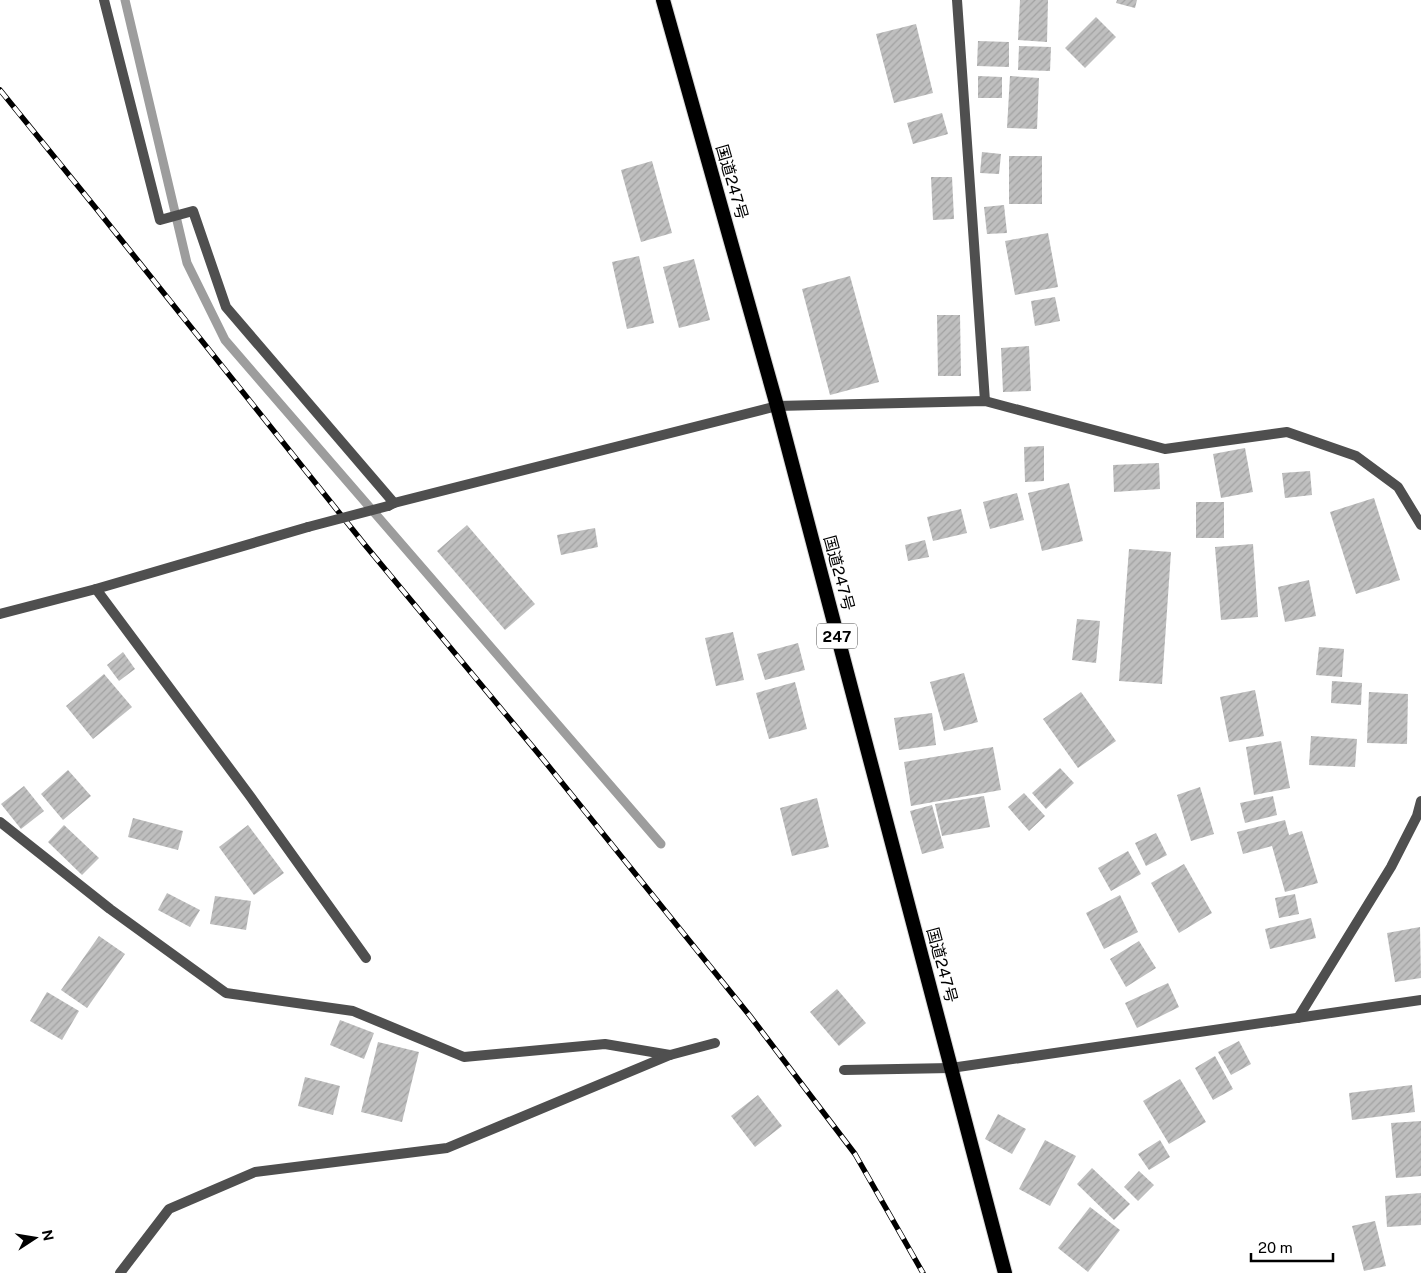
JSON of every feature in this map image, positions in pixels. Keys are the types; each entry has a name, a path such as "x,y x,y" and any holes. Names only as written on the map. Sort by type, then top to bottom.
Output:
{"highway":[{"name":"国道247号","path":"663,0 777,406 1005,1273"}],"street":[{"path":"104,0 160,220 193,211 226,307 391,504"},
{"path":"957,0 985,401"},
{"path":"0,614 391,504 777,406 985,401 1165,449 1287,432 1356,456 1398,487 1421,525"},
{"path":"96,588 250,796 366,958"},
{"path":"1298,1018 1391,867 1417,816 1421,801"},
{"path":"0,822 110,909 226,993 353,1011 464,1057 605,1044 670,1055"},
{"path":"844,1070 951,1068 1421,1000"},
{"path":"120,1273 169,1209 255,1172 447,1148 670,1055 714,1044"}],"building":[{"path":"1020,0 1048,0 1047,42 1018,40"},
{"path":"1117,0 1137,0 1135,8 1116,3"},
{"path":"1096,17 1116,37 1085,68 1065,48"},
{"path":"916,24 933,93 894,103 876,34"},
{"path":"978,41 1009,42 1009,67 977,66"},
{"path":"1019,46 1051,47 1050,71 1018,70"},
{"path":"978,76 1002,77 1002,98 978,98"},
{"path":"1010,76 1039,78 1037,129 1007,128"},
{"path":"942,113 948,134 913,144 907,123"},
{"path":"982,152 1001,154 999,174 980,173"},
{"path":"1009,156 1042,156 1042,204 1009,204"},
{"path":"652,161 672,233 641,242 621,170"},
{"path":"931,177 952,177 954,219 933,220"},
{"path":"1004,205 1007,233 987,234 984,207"},
{"path":"1048,233 1058,287 1015,295 1005,241"},
{"path":"639,256 654,323 627,329 612,262"},
{"path":"694,259 710,320 679,328 663,267"},
{"path":"850,276 879,382 830,395 802,289"},
{"path":"1055,297 1060,321 1035,326 1031,301"},
{"path":"937,315 960,315 961,376 938,376"},
{"path":"1029,346 1031,391 1003,392 1001,348"},
{"path":"1044,446 1044,481 1025,482 1024,447"},
{"path":"1245,448 1253,492 1221,498 1213,454"},
{"path":"1159,463 1160,489 1114,492 1113,465"},
{"path":"1310,471 1312,495 1285,498 1282,473"},
{"path":"1069,483 1083,541 1042,551 1028,493"},
{"path":"1017,493 1024,520 990,529 983,502"},
{"path":"1374,498 1400,580 1356,594 1330,512"},
{"path":"1196,502 1224,502 1224,538 1196,538"},
{"path":"961,509 967,533 933,541 927,517"},
{"path":"467,525 535,604 505,630 437,551"},
{"path":"595,528 598,547 561,555 557,535"},
{"path":"925,540 929,557 908,561 905,545"},
{"path":"1253,544 1258,617 1221,620 1215,547"},
{"path":"1129,549 1171,552 1162,684 1119,681"},
{"path":"1309,580 1316,616 1285,622 1278,587"},
{"path":"1077,619 1100,621 1096,663 1072,660"},
{"path":"733,632 744,680 716,686 705,638"},
{"path":"798,643 805,670 765,680 757,654"},
{"path":"1319,647 1344,649 1342,677 1316,675"},
{"path":"123,652 135,669 119,681 107,665"},
{"path":"964,673 978,722 944,731 930,682"},
{"path":"104,674 132,707 93,739 66,706"},
{"path":"1332,681 1362,683 1361,705 1331,703"},
{"path":"795,682 807,729 769,739 756,693"},
{"path":"1255,690 1264,736 1229,742 1220,697"},
{"path":"1081,692 1116,741 1078,768 1043,719"},
{"path":"1369,692 1408,694 1407,744 1367,743"},
{"path":"932,713 936,745 899,750 894,718"},
{"path":"1311,736 1357,739 1355,767 1309,765"},
{"path":"1281,741 1290,788 1254,795 1246,747"},
{"path":"993,747 1001,790 911,806 904,762"},
{"path":"1060,768 1074,783 1046,809 1032,793"},
{"path":"68,770 91,796 63,820 41,794"},
{"path":"24,786 44,811 21,829 1,804"},
{"path":"1200,787 1214,834 1191,841 1177,795"},
{"path":"1024,793 1045,816 1029,831 1008,807"},
{"path":"984,796 990,827 942,836 935,804"},
{"path":"1273,796 1277,815 1245,823 1240,803"},
{"path":"817,798 829,847 792,856 780,808"},
{"path":"932,805 944,848 922,854 910,811"},
{"path":"133,818 183,831 178,850 128,837"},
{"path":"1285,820 1289,835 1302,831 1318,883 1285,892 1272,846 1243,854 1237,832"},
{"path":"64,825 99,858 82,875 48,842"},
{"path":"248,825 284,873 254,895 219,847"},
{"path":"1156,833 1167,855 1146,866 1135,843"},
{"path":"1128,851 1141,874 1111,891 1098,868"},
{"path":"1184,864 1212,913 1179,933 1151,883"},
{"path":"167,893 200,910 190,927 158,910"},
{"path":"1295,894 1299,914 1279,918 1275,898"},
{"path":"1120,895 1138,932 1104,949 1086,913"},
{"path":"215,896 251,901 246,930 210,924"},
{"path":"1311,918 1316,938 1270,949 1265,929"},
{"path":"1420,927 1421,978 1395,982 1387,933"},
{"path":"99,936 125,954 87,1008 61,990"},
{"path":"1139,941 1156,968 1126,987 1110,959"},
{"path":"1168,983 1179,1007 1137,1028 1125,1003"},
{"path":"837,989 866,1023 839,1046 810,1012"},
{"path":"47,992 79,1011 62,1040 30,1021"},
{"path":"340,1020 374,1033 364,1059 330,1045"},
{"path":"1239,1041 1251,1064 1231,1075 1218,1052"},
{"path":"378,1042 419,1052 402,1122 361,1112"},
{"path":"1215,1056 1233,1089 1213,1100 1195,1068"},
{"path":"305,1077 340,1086 333,1115 298,1106"},
{"path":"1180,1079 1206,1122 1169,1144 1143,1101"},
{"path":"1412,1085 1415,1112 1352,1120 1349,1093"},
{"path":"758,1095 782,1126 755,1147 731,1116"},
{"path":"998,1114 1026,1129 1012,1154 985,1139"},
{"path":"1421,1121 1421,1176 1396,1178 1391,1123"},
{"path":"1045,1140 1076,1156 1050,1206 1019,1189"},
{"path":"1160,1140 1170,1157 1149,1170 1138,1154"},
{"path":"1092,1168 1130,1204 1114,1220 1077,1184"},
{"path":"1139,1171 1154,1185 1138,1201 1124,1187"},
{"path":"1421,1193 1421,1225 1387,1227 1385,1196"},
{"path":"1090,1207 1120,1230 1088,1272 1058,1248"},
{"path":"1375,1221 1386,1266 1364,1271 1352,1226"}],"waterway":[{"path":"125,0 187,263 225,340 661,844"}],"railway":[{"path":"0,90 365,545 542,758 750,1016 855,1154 923,1273"}]}
